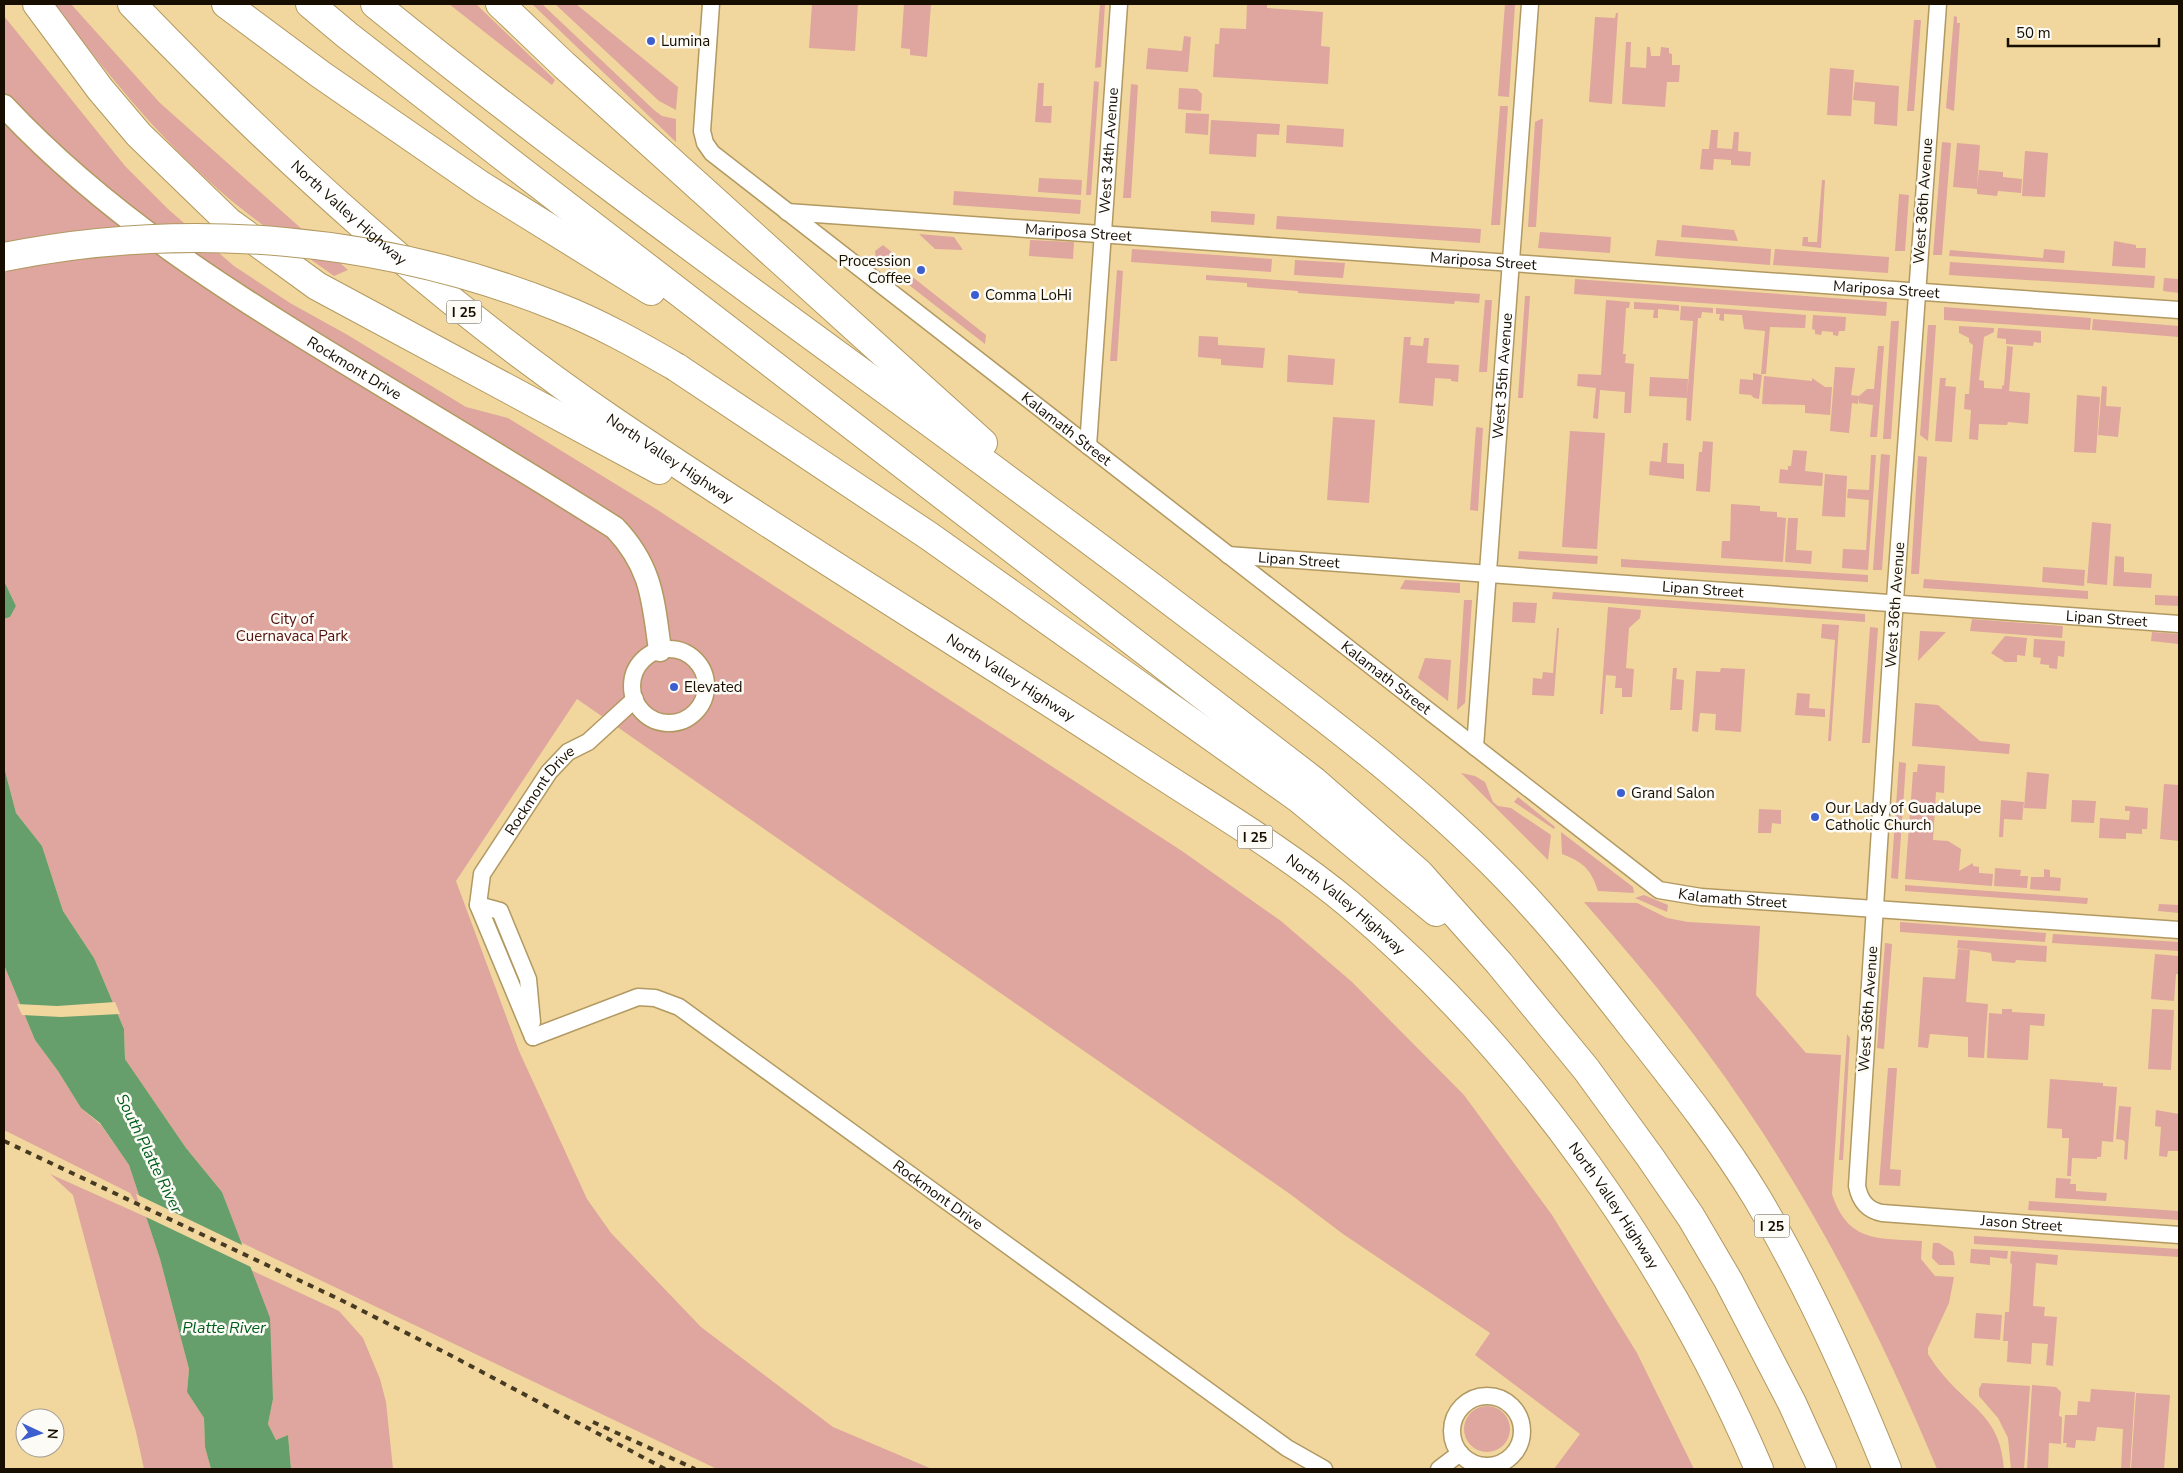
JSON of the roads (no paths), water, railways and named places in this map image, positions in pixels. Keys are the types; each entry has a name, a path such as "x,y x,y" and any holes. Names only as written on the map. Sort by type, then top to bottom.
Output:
{"highway":[{"path":"37,4 100,89 140,134 229,222 317,286 838,567"},
{"name":"North Valley Highway","path":"132,4 251,125 375,238 447,299 534,365 609,418 1038,694 1294,863 1349,904 1417,967 1470,1022 1526,1086 1602,1186 1662,1279 1691,1330 1759,1469"},
{"path":"226,4 320,74 482,186 782,373"},
{"path":"310,4 415,88 782,373 1314,781 1420,873 1499,963 1586,1069 1650,1156 1691,1217 1728,1280 1792,1403 1822,1469"},
{"name":"I 25","path":"375,4 439,56 713,265 1096,545 1323,717 1446,820 1504,874 1545,919 1711,1129 1757,1199 1834,1346 1887,1469"},
{"path":"500,4 571,72 1096,545"},
{"path":"4,257 63,246 128,240 186,238 245,239 309,245 384,256 431,266 498,285 584,318 659,357 705,386 928,536 1298,798 1499,963"}],"street":[{"name":"Kalamath Street","path":"711,4 702,131 705,143 712,153 1660,890 1701,897 2179,930"},
{"name":"West 34th Avenue","path":"1088,446 1119,4"},
{"name":"West 35th Avenue","path":"1474,747 1530,4"},
{"name":"West 36th Avenue","path":"1865,1205 1858,1194 1857,1186 1895,604 1938,4"},
{"name":"Rockmont Drive","path":"4,106 42,146 111,206 171,252 220,285 615,528 630,543 641,561 651,587 660,650"},
{"name":"Mariposa Street","path":"787,212 2179,310"},
{"name":"Lipan Street","path":"1228,555 2179,624"},
{"path":"673,649 685,652 695,659 702,668 706,691 702,703 686,719 675,722 663,722 651,718 641,710 635,699 632,687 634,675 640,664 649,655 660,650 673,649"},
{"name":"Rockmont Drive","path":"478,905 482,874 549,772 568,752 588,742 635,699"},
{"path":"478,905 500,911 511,936 528,979 533,1037"},
{"path":"478,905 533,1037"},
{"path":"494,943 511,936"},
{"name":"Rockmont Drive","path":"533,1037 638,997 655,998 679,1007 1287,1448 1324,1469"},
{"name":"Jason Street","path":"1865,1205 1882,1213 2179,1235"},
{"path":"1496,1396 1514,1408 1520,1418 1522,1434 1517,1450 1509,1458 1489,1466 1478,1465 1460,1453 1454,1443 1453,1421 1465,1403 1480,1397 1496,1396"},
{"path":"1439,1469 1460,1453"}],"water":[{"path":"4,581 16,606 10,617 4,619"},
{"name":"Platte River","path":"4,767 16,813 42,846 63,911 94,958 124,1029 125,1059 186,1148 222,1192 270,1318 273,1399 268,1424 276,1440 288,1435 291,1469 211,1469 205,1447 204,1418 187,1392 189,1369 160,1259 129,1165 100,1123 81,1108 58,1071 35,1040 4,965"}],"railway":[{"path":"4,1141 343,1301 450,1355 665,1469"},
{"path":"593,1422 695,1469"}],"place":[{"name":"Lumina","path":"651,41"},
{"name":"Procession Coffee","path":"921,270"},
{"name":"Comma LoHi","path":"975,295"},
{"name":"Elevated","path":"674,687"},
{"name":"Grand Salon","path":"1621,793"},
{"name":"Our Lady of Guadalupe Catholic Church","path":"1815,817"}],"park label":[{"name":"City of Cuernavaca Park","path":"292,628"}],"water label":[{"name":"South Platte River","path":"150,1153"}]}
